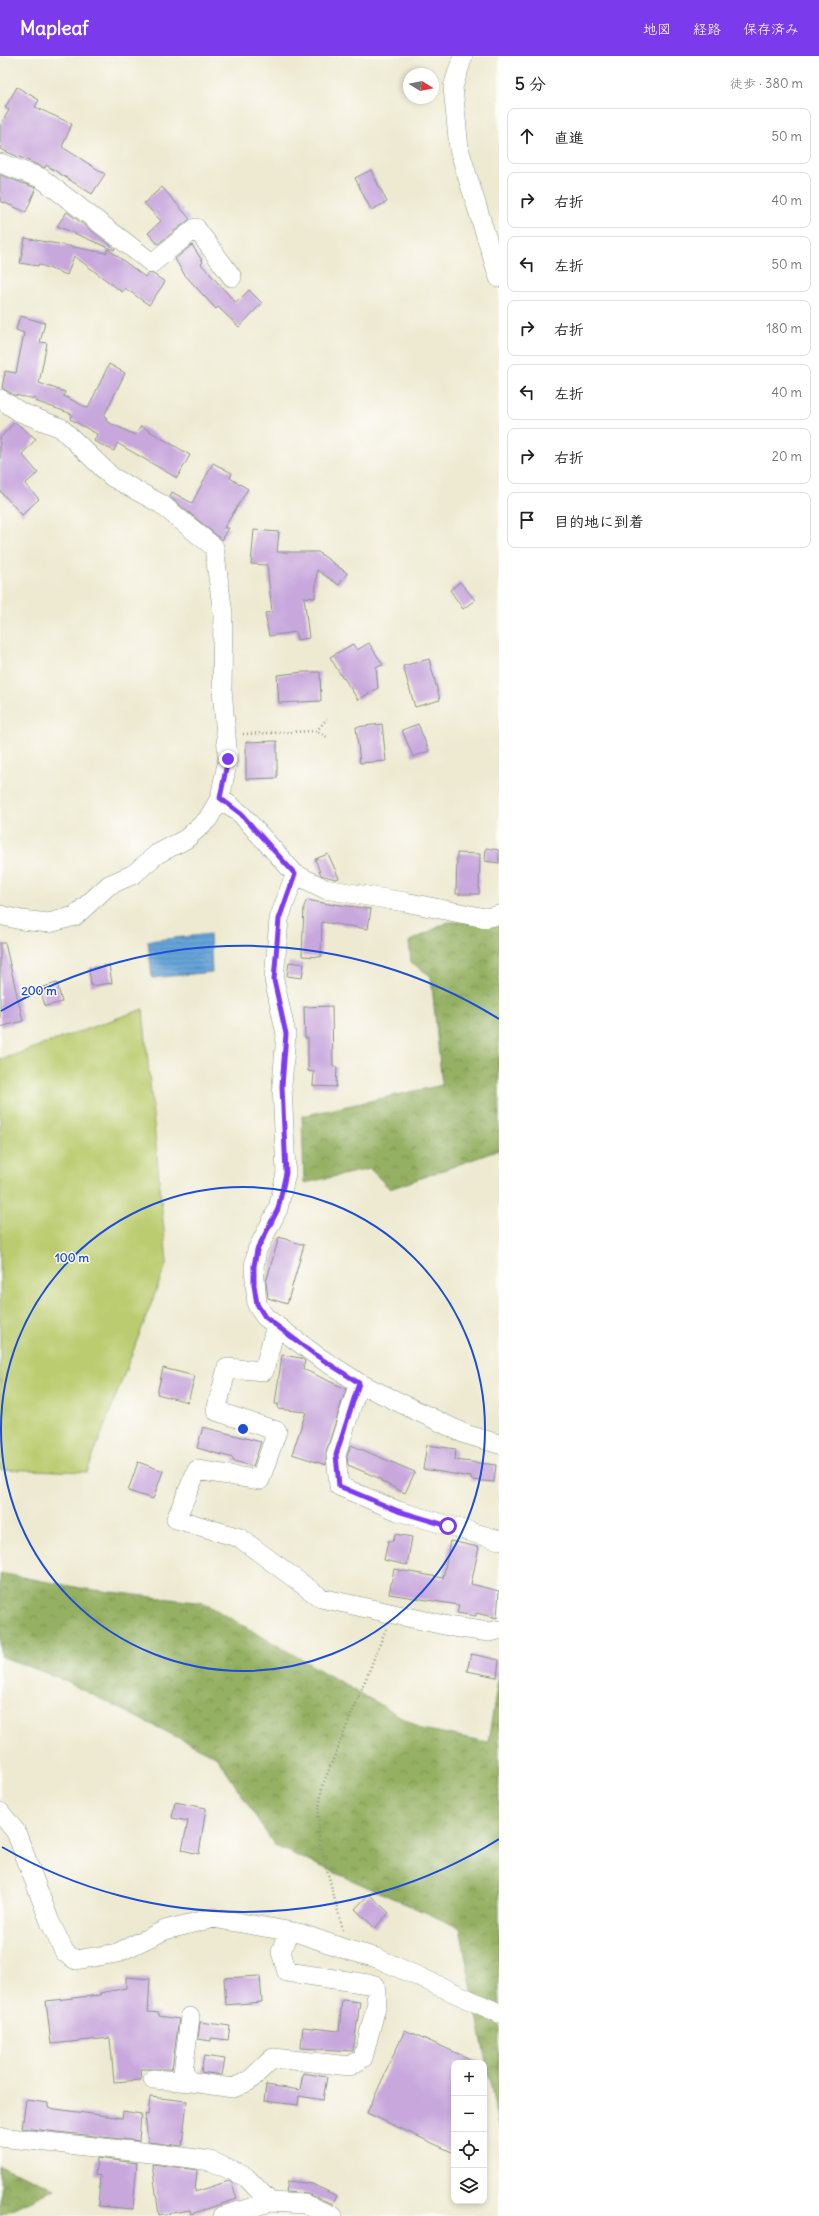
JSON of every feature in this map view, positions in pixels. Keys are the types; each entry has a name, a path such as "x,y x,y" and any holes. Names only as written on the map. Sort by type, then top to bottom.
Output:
{"street":[{"path":"463,56 454,88 459,149 499,278"},
{"path":"0,163 41,178 152,263 196,228 232,277"},
{"path":"0,400 20,412 61,428 112,476 161,504 214,547 223,614 222,689 228,759 220,798 208,819 186,839 157,854 134,874 109,885 75,916 49,923 0,916"},
{"path":"220,798 241,814 295,874 325,889 405,902 485,918 499,915"},
{"path":"295,874 279,919 274,980 286,1034 282,1086 286,1173 278,1209 261,1240 254,1266 257,1304 265,1317 317,1356 359,1383 465,1434 499,1444"},
{"path":"276,1325 264,1371 227,1368 216,1411 276,1430 260,1480 197,1470 176,1519 240,1538 321,1598 453,1627 489,1632 499,1630"},
{"path":"359,1383 336,1455 339,1486 398,1511 499,1540"},
{"path":"0,1812 16,1832 50,1922 65,1953 76,1960 117,1953 165,1930 213,1918 300,1933 348,1950 377,1958 499,2013"},
{"path":"154,2079 192,2082 234,2088 249,2081 273,2058 350,2066 363,2058 377,2003 375,1985 287,1972 282,1952 288,1932"},
{"path":"190,2017 183,2073 192,2082"},
{"path":"0,2137 211,2161 246,2177 270,2202"},
{"path":"223,2216 270,2202 304,2204 333,2216"}],"path":[{"path":"316,731 328,719"},
{"path":"226,734 316,731 327,737"},
{"path":"348,1950 320,1840 318,1817 322,1787 392,1614"}],"green space":[{"path":"448,922 499,922 499,1150 390,1189 370,1169 304,1183 302,1116 442,1085 431,976 411,962 409,942"},
{"path":"143,1009 167,1262 87,1472 0,1469 0,1060"},
{"path":"0,1573 86,1589 204,1603 422,1729 488,1742 499,1674 499,2129 487,2067 487,2060 486,2060 460,1928 275,1846 217,1757 57,1677 0,1656"},
{"path":"0,2166 55,2189 0,2215"}],"water":[{"path":"210,934 212,972 152,978 148,941"}],"building":[{"path":"17,87 39,100 35,107 72,124 62,147 105,174 92,194 46,165 45,168 0,149 0,126 9,110 5,108"},
{"path":"371,170 387,202 371,210 355,178"},
{"path":"0,175 36,188 26,212 0,201"},
{"path":"162,187 190,219 158,244 148,233 161,221 144,203"},
{"path":"67,212 115,249 114,250 57,226"},
{"path":"25,238 106,253 108,249 145,277 148,273 153,274 165,282 149,305 125,288 122,292 74,256 67,275 38,264 38,266 20,263"},
{"path":"192,245 203,262 201,264 236,303 249,290 262,303 239,327 218,307 216,309 184,274 175,259"},
{"path":"20,316 45,323 40,342 47,343 39,383 65,392 64,396 88,408 109,364 125,373 104,416 107,418 106,421 135,435 141,426 190,455 177,478 117,443 114,451 94,441 97,434 70,419 72,414 35,401 36,399 14,395 2,388 5,371 16,373 24,333 16,330"},
{"path":"15,422 36,439 22,454 38,473 25,484 39,499 22,515 0,491 0,438"},
{"path":"213,463 232,473 230,478 248,489 224,528 229,528 222,540 170,497 172,492 192,503"},
{"path":"254,530 279,532 277,552 318,552 347,573 339,585 317,570 315,598 304,597 309,638 297,640 296,632 269,636 265,613 272,612 267,565 251,564"},
{"path":"460,582 475,600 463,609 450,590"},
{"path":"369,643 383,665 376,667 378,688 358,700 330,657 353,644 357,650"},
{"path":"429,659 440,700 415,707 403,666"},
{"path":"320,672 321,701 279,703 277,675"},
{"path":"382,724 386,761 360,763 356,727"},
{"path":"418,724 429,751 413,757 402,730"},
{"path":"277,741 277,778 246,779 246,742"},
{"path":"486,848 499,850 499,863 485,861"},
{"path":"457,853 480,854 479,894 456,894"},
{"path":"328,854 339,878 335,879 321,875 315,859"},
{"path":"307,900 371,909 368,929 322,922 321,957 302,956 304,906"},
{"path":"0,943 5,943 23,1021 0,1027"},
{"path":"289,962 304,964 302,978 287,976"},
{"path":"109,965 112,983 91,986 89,968"},
{"path":"57,983 62,1002 45,1006 40,988"},
{"path":"332,1006 333,1067 337,1067 336,1087 313,1086 314,1072 308,1071 308,1038 305,1038 304,1007"},
{"path":"279,1237 304,1245 287,1304 268,1298 266,1282"},
{"path":"282,1355 301,1358 305,1361 303,1369 346,1389 326,1452 326,1465 292,1454 306,1412 278,1409 278,1404 275,1404"},
{"path":"163,1368 195,1376 188,1402 157,1394"},
{"path":"203,1427 261,1442 253,1466 233,1461 233,1458 197,1448"},
{"path":"351,1445 415,1472 405,1493 381,1481 381,1479 348,1465 347,1456"},
{"path":"427,1445 456,1449 455,1460 496,1465 494,1482 471,1480 471,1477 423,1469"},
{"path":"138,1462 163,1471 153,1499 128,1491"},
{"path":"395,1534 412,1537 407,1565 384,1560 388,1541 393,1541"},
{"path":"450,1541 479,1547 471,1584 499,1591 497,1618 476,1613 476,1616 457,1613 459,1605 389,1594 394,1569 443,1578"},
{"path":"471,1654 499,1660 497,1677 467,1671"},
{"path":"175,1802 206,1808 199,1854 182,1850 188,1821 172,1818"},
{"path":"369,1894 389,1913 375,1928 355,1909"},
{"path":"260,1976 262,2002 226,2005 224,1978"},
{"path":"126,1977 150,1979 148,2012 159,2013 159,2016 179,2019 172,2069 140,2069 141,2080 114,2082 110,2038 51,2044 46,2001 100,1995 100,1993 126,1988"},
{"path":"342,2000 360,2002 353,2051 301,2048 303,2027 339,2031"},
{"path":"200,2022 230,2026 228,2040 211,2038 211,2041 198,2039"},
{"path":"405,2030 472,2060 451,2060 451,2152 367,2113"},
{"path":"204,2056 225,2059 222,2075 201,2072"},
{"path":"303,2073 327,2077 323,2100 299,2096 298,2105 264,2101 266,2085 300,2090"},
{"path":"150,2097 187,2101 182,2146 148,2142 145,2114 148,2115"},
{"path":"26,2100 48,2103 48,2108 122,2118 123,2111 141,2114 139,2141 22,2128"},
{"path":"97,2158 137,2163 133,2209 98,2206 100,2176 95,2175"},
{"path":"152,2164 197,2170 195,2192 229,2181 232,2183 237,2199 191,2214 190,2210 159,2215"},
{"path":"288,2181 312,2184 337,2196 333,2204 308,2194 286,2192"}],"route":[{"path":"228,759 220,798 241,814 264,837 295,874 279,919 274,980 286,1034 282,1086 286,1173 278,1209 257,1250 254,1266 254,1285 257,1304 265,1317 317,1356 359,1383 336,1455 339,1486 398,1511 448,1526"}]}
